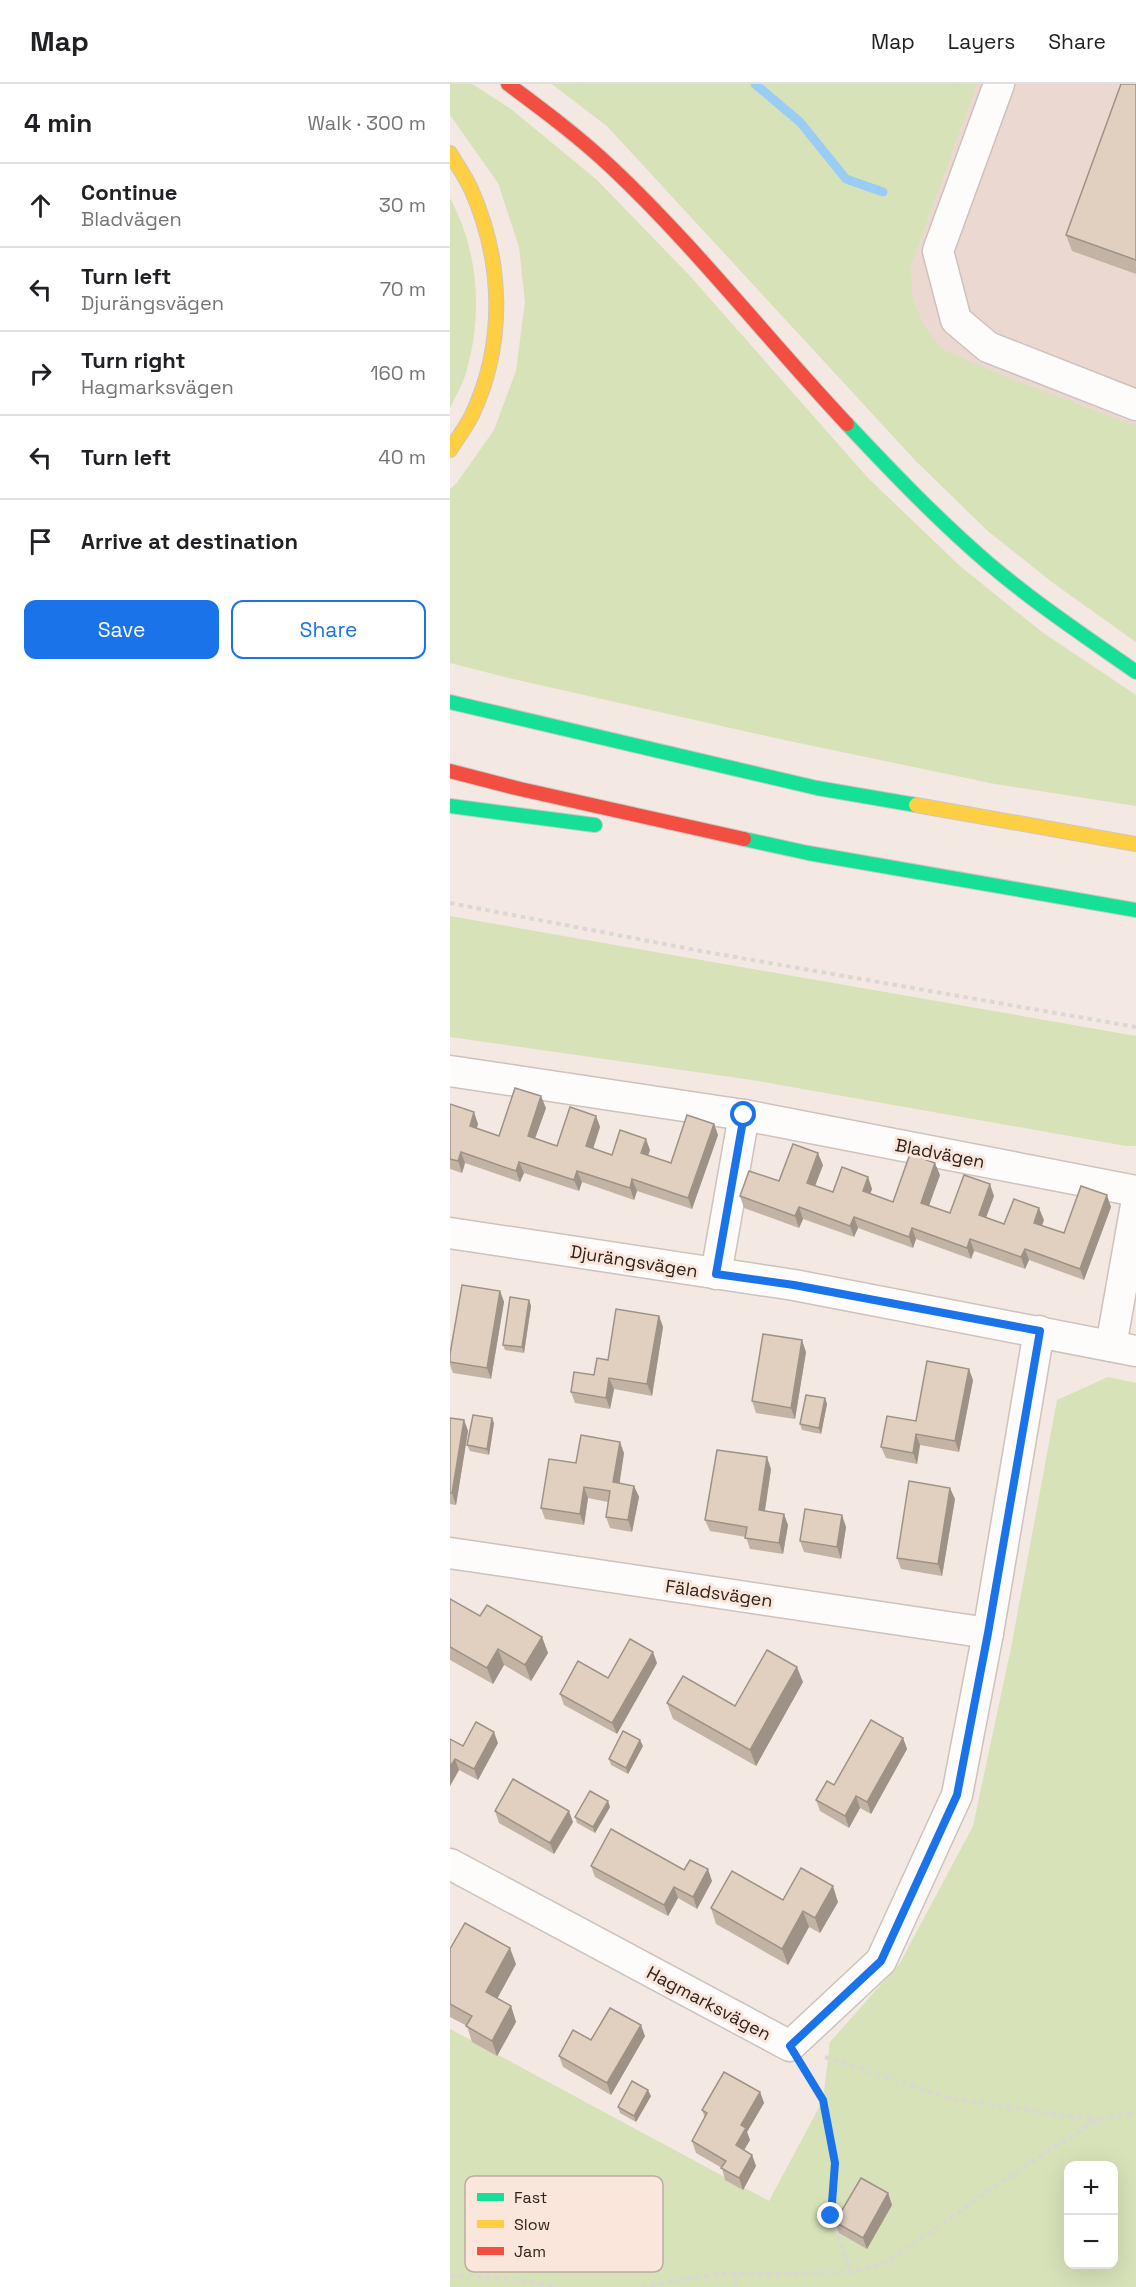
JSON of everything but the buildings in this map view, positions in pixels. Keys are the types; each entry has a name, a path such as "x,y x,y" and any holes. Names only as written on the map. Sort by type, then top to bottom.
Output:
{"highway":[{"path":"508,84 552,115 626,180 874,454 969,547 1055,616 1136,672"},
{"path":"450,153 463,172 483,215 495,266 497,324 486,384 464,432 450,450"},
{"path":"450,702 817,788 1136,844"},
{"path":"450,771 520,789 808,853"},
{"path":"450,806 612,827"},
{"path":"646,832 808,853 1136,910"}],"street":[{"path":"999,84 938,250 956,320 988,347 1136,405"},
{"name":"Bladvägen","path":"450,1071 744,1115 1136,1191"},
{"path":"716,1274 744,1115"},
{"path":"1123,1348 1136,1205"},
{"name":"Djurängsvägen","path":"450,1233 794,1285 1123,1348"},
{"name":"Hagmarksvägen","path":"450,1864 790,2046 881,1961 957,1795 988,1633 1040,1331"},
{"name":"Fäladsvägen","path":"450,1554 988,1633"}],"path":[{"path":"450,903 724,955 1136,1027"},
{"path":"790,2046 952,2099 1098,2120 1136,2112"},
{"path":"790,2046 823,2100 835,2163 831,2216 851,2272"},
{"path":"642,2287 717,2274 851,2272 887,2262 1034,2160 1098,2120"},
{"path":"736,2274 736,2287"},
{"path":"450,2275 513,2279 556,2287"}],"shaded area":[{"path":"552,84 1136,84 1136,642 1052,582 988,531 916,461 607,126"}],"green space":[{"path":"450,84 472,84 511,109 597,180 690,276 868,478 960,566 1042,632 1136,695 1136,806 995,784 775,738 450,663 450,489 456,484 494,430 516,371 525,302 519,247 498,183 450,115"},
{"path":"552,84 977,84 910,268 913,299 924,326 944,350 1014,380 1136,426 1136,642 1052,582 988,531 916,461 607,126"},
{"path":"450,198 467,239 472,260 476,304 475,326 467,369 450,408"},
{"path":"450,916 1136,1036 1136,1146 752,1080 450,1037"},
{"path":"1108,1377 1136,1383 1136,2287 450,2287 450,2029 769,2201 823,2100 830,2042 900,1963 973,1826 1011,1648 1057,1400"}],"waterway":[{"path":"755,84 800,122 846,179 883,192"}],"traffic: fast":[{"path":"847,424 898,478 969,547 1042,606 1136,672"},
{"path":"450,702 817,788 916,805"},
{"path":"450,806 595,825"},
{"path":"744,839 808,853 1136,910"}],"traffic: slow":[{"path":"450,153 469,184 482,216 494,273 496,302 491,359 483,388 472,415 450,450"},
{"path":"916,805 1136,844"}],"traffic: jam":[{"path":"508,84 586,145 642,198 702,261 847,424"},
{"path":"450,771 744,839"}],"route":[{"path":"744,1115 716,1274 794,1285 1040,1331 988,1633 957,1795 881,1961 790,2046 823,2100 835,2163 831,2216"}]}
